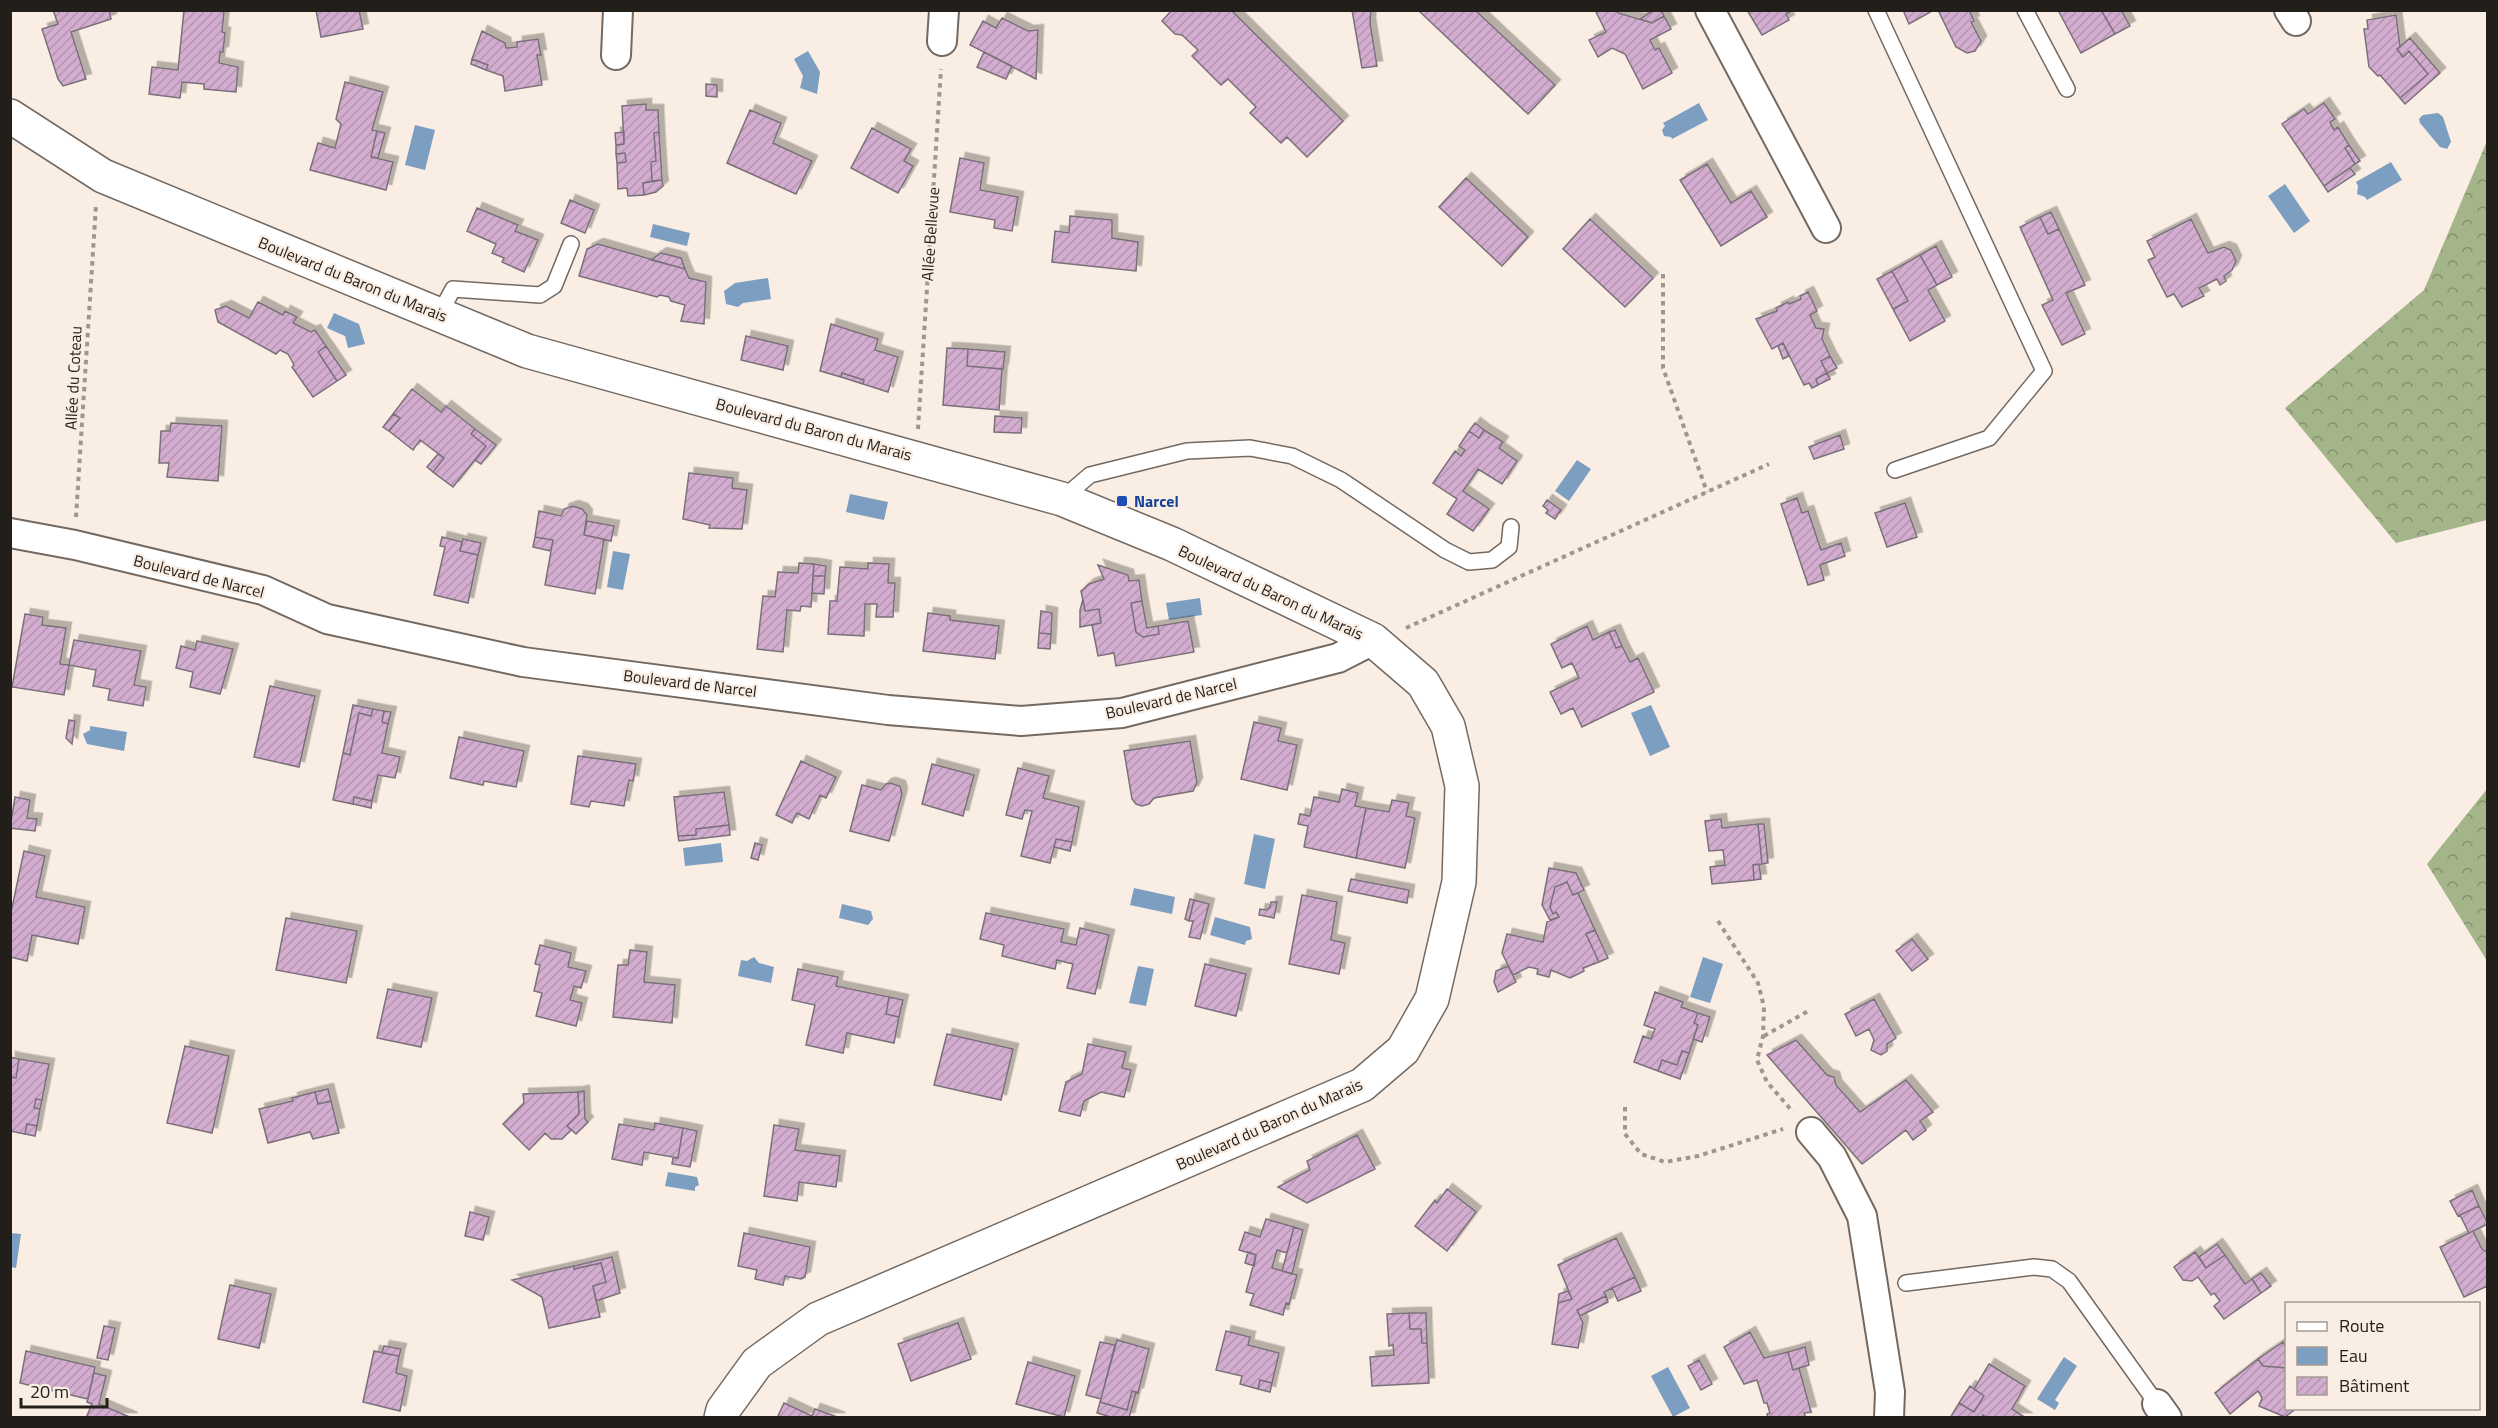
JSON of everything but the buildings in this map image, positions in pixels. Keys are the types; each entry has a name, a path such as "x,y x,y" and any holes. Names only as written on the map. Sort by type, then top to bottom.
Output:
{"street":[{"path":"616,55 618,10"},
{"path":"942,41 944,10"},
{"path":"1710,10 1826,228"},
{"name":"Boulevard du Baron du Marais","path":"10,116 104,176 527,351 1062,499 1172,544 1378,645 1423,683 1448,726 1462,786 1459,882 1432,999 1403,1050 1362,1085 818,1319 757,1363 723,1410 721,1418"},
{"name":"Boulevard de Narcel","path":"10,533 75,545 263,590 327,619 523,662 888,710 1021,721 1122,712 1338,658 1378,645"},
{"path":"1810,1132 1832,1157 1862,1216 1890,1392 1889,1418"}],"lane":[{"path":"1876,10 2044,371 1989,438 1895,470"},
{"path":"2025,10 2067,89"},
{"path":"439,315 453,289 540,295 555,286 571,244"},
{"path":"1062,499 1090,474 1186,452 1250,448 1292,456 1341,480 1445,550 1469,562 1492,560 1509,547 1511,527"},
{"path":"1906,1283 2034,1267 2052,1269 2069,1281 2162,1411"}],"path":[{"name":"Allée Bellevue","path":"916,457 942,41"},
{"name":"Allée du Coteau","path":"75,545 95,213"},
{"path":"1663,274 1663,368 1707,492"},
{"path":"1378,645 1407,627 1768,464"},
{"path":"1718,921 1758,984 1764,1007 1763,1036 1757,1060 1767,1082 1810,1132"},
{"path":"1763,1036 1810,1010"},
{"path":"1625,1107 1625,1134 1641,1154 1665,1162 1698,1156 1786,1128 1810,1132"}],"green space":[{"path":"2487,141 2487,520 2396,543 2285,408 2424,290"},
{"path":"2487,789 2487,961 2427,864"}],"water":[{"path":"808,51 820,72 817,94 800,88 803,76 794,59"},
{"path":"1699,103 1708,120 1672,139 1664,136 1663,123"},
{"path":"2438,113 2443,117 2451,142 2447,149 2440,147 2419,119 2423,115"},
{"path":"415,125 435,130 425,170 405,165"},
{"path":"2391,162 2402,180 2367,200 2357,194 2356,182"},
{"path":"2285,184 2310,221 2294,233 2268,196"},
{"path":"653,224 690,233 687,246 650,237"},
{"path":"768,278 771,299 743,303 738,307 726,304 724,291 735,283"},
{"path":"334,313 359,324 365,344 348,348 345,336 327,328"},
{"path":"1577,460 1591,469 1569,501 1555,491"},
{"path":"850,494 888,502 884,520 846,512"},
{"path":"613,551 630,554 623,590 607,587"},
{"path":"1200,598 1202,615 1169,620 1166,603"},
{"path":"1651,705 1670,747 1650,756 1631,713"},
{"path":"90,726 127,732 124,751 87,744 83,734 90,730"},
{"path":"1254,834 1275,839 1265,889 1244,884"},
{"path":"721,843 723,862 685,866 683,848"},
{"path":"1134,888 1175,897 1172,914 1130,905"},
{"path":"842,904 871,911 873,919 868,925 839,918"},
{"path":"1215,917 1250,927 1252,939 1246,941 1245,945 1210,935"},
{"path":"754,957 759,963 774,967 771,983 738,976 741,960 747,961"},
{"path":"1703,957 1723,964 1710,1003 1690,997"},
{"path":"1138,966 1154,969 1146,1006 1129,1003"},
{"path":"668,1172 697,1177 699,1185 695,1187 695,1191 665,1186"},
{"path":"10,1233 21,1234 16,1268 11,1267"},
{"path":"2064,1357 2077,1366 2055,1400 2059,1403 2055,1410 2037,1399"},
{"path":"1668,1367 1690,1408 1673,1417 1651,1376"}],"place":[{"name":"Narcel","path":"1122,501"}]}
